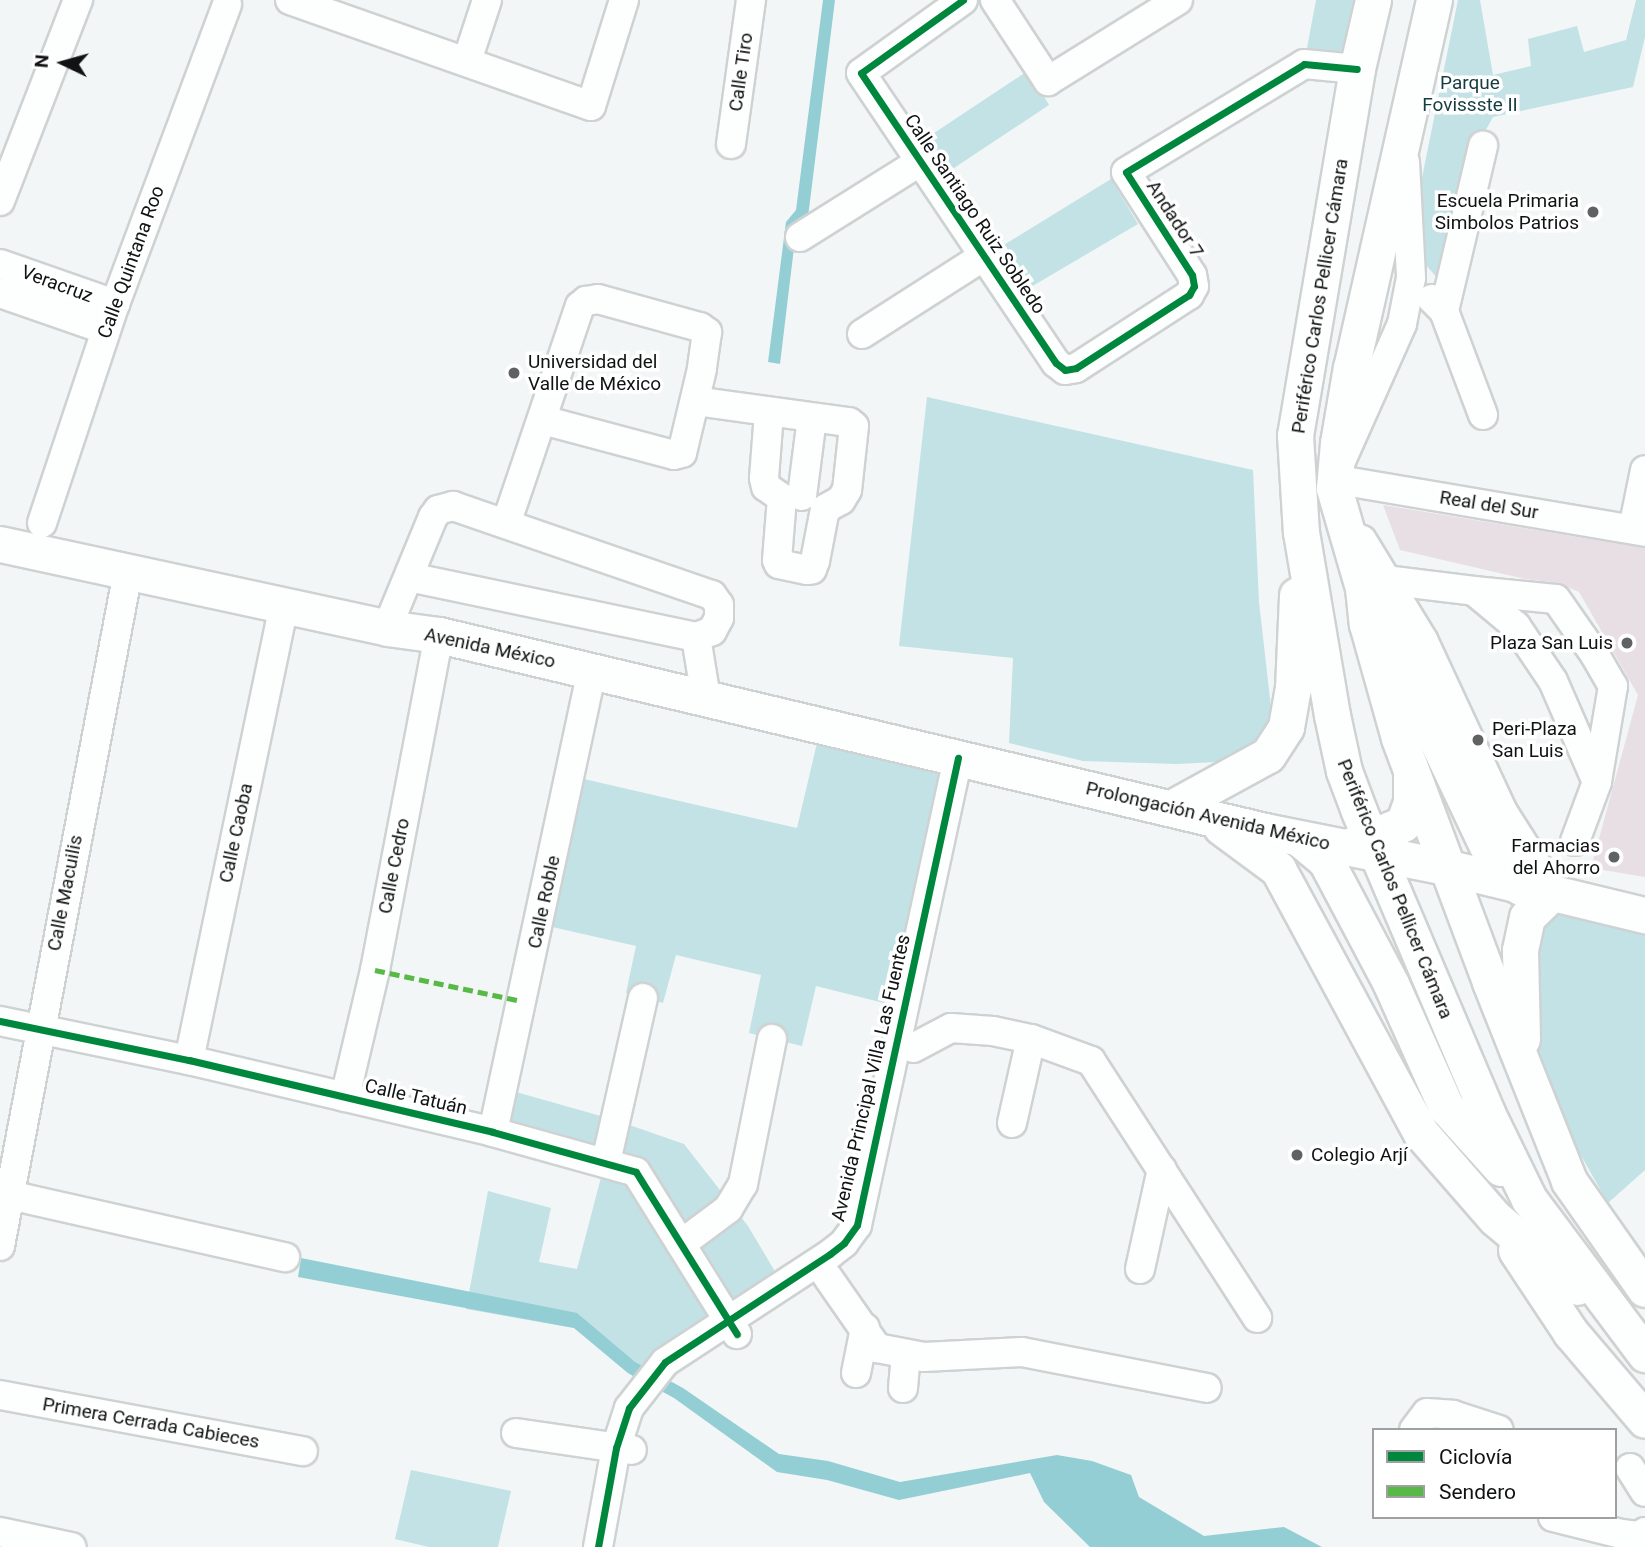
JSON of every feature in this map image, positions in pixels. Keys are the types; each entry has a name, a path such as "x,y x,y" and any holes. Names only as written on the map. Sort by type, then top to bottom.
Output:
{"main road":[{"name":"Periférico Carlos Pellicer Cámara","path":"1373,0 1357,69 1295,435 1301,532 1342,760 1365,847 1400,903 1487,1113 1528,1199 1635,1341"},
{"path":"1404,134 1397,80 1410,0"},
{"path":"1331,493 1351,367 1434,0"},
{"path":"1295,435 1331,493 1374,584 1398,654 1490,852 1535,891 1520,950 1522,1063"},
{"path":"1173,807 1268,755 1286,727 1293,688 1301,532"},
{"name":"Avenida México","path":"0,544 387,628 439,635 968,760"},
{"path":"1365,847 1403,824 1411,802 1411,770 1398,654 1367,624 1374,584"},
{"name":"Prolongación Avenida México","path":"968,760 1300,839 1365,847 1414,862 1450,868 1535,891 1645,915"},
{"path":"1411,770 1450,868 1490,982 1569,1181 1645,1289"},
{"path":"1207,816 1278,869 1421,1133 1495,1218 1571,1333 1645,1420"},
{"path":"1300,839 1326,861 1391,984 1446,1107 1528,1199 1619,1254"},
{"path":"1400,903 1403,878 1414,862"},
{"path":"1430,976 1437,954 1448,944 1459,948 1490,982"},
{"path":"1350,1000 1391,984"},
{"path":"1495,1218 1635,1341"}],"street":[{"path":"0,201 78,0"},
{"path":"290,0 354,11 467,61 591,106 624,0"},
{"path":"467,61 487,0"},
{"name":"Calle Santiago Ruiz Sobledo","path":"963,0 861,73 1056,363 1065,370"},
{"path":"995,0 1048,81 1178,0"},
{"name":"Calle Tiro","path":"731,144 745,2"},
{"name":"Calle Quintana Roo","path":"42,523 110,317 227,4"},
{"name":"Andador 7","path":"1065,370 1076,368 1189,295 1194,286 1192,275 1125,172 1304,64 1357,69"},
{"path":"1331,493 1402,324 1410,278 1404,134"},
{"path":"1444,311 1483,146"},
{"path":"800,237 921,161"},
{"path":"862,334 984,256"},
{"name":"Veracruz","path":"0,264 110,317"},
{"path":"1410,278 1444,311 1483,415"},
{"name":"Veracruz","path":"0,293 110,317"},
{"path":"506,524 580,306 586,301 598,299 700,327 707,332 695,401 682,453 674,455 542,420"},
{"path":"1402,324 1444,311"},
{"path":"695,401 849,422 854,426 847,490 841,500 803,501 766,487 764,478 769,413"},
{"path":"803,501 812,418"},
{"path":"1639,530 1645,470"},
{"name":"Real del Sur","path":"1331,493 1639,530"},
{"path":"387,628 438,510 453,506 712,595 719,605 719,618 712,631 696,637 410,576"},
{"name":"Calle Macuilis","path":"0,1246 39,1028 128,572"},
{"path":"1374,584 1434,585 1556,599 1590,646 1613,686 1597,782 1575,841"},
{"path":"1434,585 1452,611"},
{"path":"1474,591 1516,626 1553,681 1597,782"},
{"name":"Calle Caoba","path":"189,1060 284,605"},
{"name":"Calle Cedro","path":"345,1097 375,970 439,635"},
{"path":"696,637 706,698"},
{"name":"Calle Roble","path":"493,1132 592,671"},
{"name":"Avenida Principal Villa Las Fuentes","path":"732,1326 827,1276 856,1255 868,1231 913,1048 968,760"},
{"name":"Avenida Principal Villa Las Fuentes","path":"598,1547 624,1449 645,1413 672,1377 732,1326 844,1243 857,1225 968,760"},
{"path":"606,1162 643,998"},
{"name":"Calle Tatuán","path":"0,1021 189,1060 493,1132 636,1172 732,1326"},
{"path":"913,1048 951,1028 993,1031 1031,1039 1095,1065 1257,1318"},
{"path":"681,1244 727,1209 743,1184 772,1039"},
{"path":"1012,1123 1031,1039"},
{"path":"1140,1269 1162,1169"},
{"path":"5,1208 285,1257"},
{"path":"827,1276 877,1348 923,1357 1022,1352 1207,1388"},
{"path":"856,1373 865,1328"},
{"path":"903,1388 906,1354"},
{"name":"Primera Cerrada Cabieces","path":"0,1395 303,1451"},
{"path":"1416,1428 1427,1413 1454,1415 1493,1428"},
{"path":"516,1433 624,1449"},
{"name":"Avenida Principal Villa Las Fuentes","path":"612,1547 624,1449"},
{"path":"1630,1462 1645,1492"},
{"path":"1561,1519 1621,1534 1639,1536 1645,1532"},
{"path":"0,1532 71,1547"}],"green space":[{"path":"1316,0 1373,0 1357,69 1304,64"},
{"name":"Parque Fovissste II","path":"1458,0 1480,0 1493,75 1531,66 1528,39 1577,26 1584,52 1626,40 1636,0 1645,0 1645,37 1633,87 1493,117 1483,135 1439,280 1418,256 1414,217"},
{"path":"1029,70 1049,105 939,178 916,145"},
{"path":"1111,179 1138,224 1012,298 989,254"},
{"path":"927,397 1253,470 1259,602 1272,716 1264,740 1237,761 1176,764 1083,761 1009,743 1013,658 899,646"},
{"path":"821,726 958,758 904,1008 816,986 802,1046 749,1033 761,975 676,955 663,1003 626,993 636,946 539,924 571,776 797,828"},
{"path":"1568,910 1645,930 1645,1170 1608,1203 1551,1103 1536,1058 1533,949 1540,927"},
{"path":"502,1088 615,1120 684,1144 748,1226 783,1285 647,1385 628,1373 574,1328 466,1309 488,1191 551,1208 539,1262 577,1269 605,1162 493,1132"},
{"path":"411,1470 511,1491 498,1547 429,1547 395,1539"}],"water":[{"path":"823,0 835,0 808,217 796,231 780,364 768,362 786,222 796,210"},
{"path":"301,1258 577,1313 635,1362 683,1388 779,1454 828,1461 900,1482 1057,1455 1092,1461 1131,1475 1139,1497 1204,1536 1284,1527 1322,1547 1090,1547 1044,1502 1030,1473 899,1500 827,1480 777,1472 674,1398 628,1373 574,1328 298,1277"}],"building":[{"name":"Plaza San Luis","path":"1383,505 1645,548 1645,877 1591,868 1638,695 1579,592 1558,583 1525,579 1400,550"}],"marked path":[{"path":"375,970 522,1001"}],"cycle path":[{"path":"963,0 861,73 1056,363 1065,370 1076,368 1189,295 1194,286 1192,275 1126,172 1304,64 1357,69"},
{"path":"598,1547 616,1448 629,1408 665,1362 830,1254 844,1243 857,1225 958,758"},
{"path":"0,1021 189,1060 493,1132 636,1172 737,1334"}],"place":[{"name":"Escuela Primaria Simbolos Patrios","path":"1593,212"},
{"name":"Universidad del Valle de México","path":"514,373"},
{"name":"Plaza San Luis","path":"1627,643"},
{"name":"Peri-Plaza San Luis","path":"1478,740"},
{"name":"Farmacias del Ahorro","path":"1614,857"},
{"name":"Colegio Arjí","path":"1297,1155"}]}
